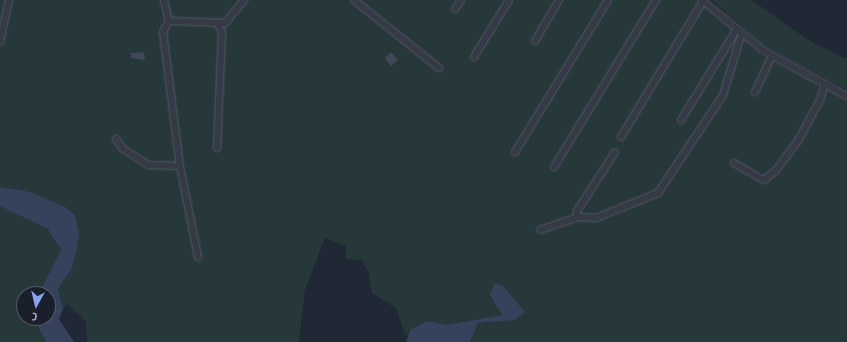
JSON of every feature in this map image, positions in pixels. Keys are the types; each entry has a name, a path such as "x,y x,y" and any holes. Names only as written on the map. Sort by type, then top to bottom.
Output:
{"street":[{"path":"0,42 9,0"},
{"path":"164,0 169,21 163,32 180,166 198,257"},
{"path":"169,21 218,24 235,14 244,0"},
{"path":"354,0 439,68"},
{"path":"456,8 461,0"},
{"path":"474,57 509,0"},
{"path":"535,40 559,0"},
{"path":"514,152 608,0"},
{"path":"554,167 656,0"},
{"path":"621,137 703,1 772,56 847,96"},
{"path":"217,148 222,33 218,24"},
{"path":"681,120 739,31"},
{"path":"540,230 577,217 596,218 658,193 722,95 739,31"},
{"path":"755,92 772,56"},
{"path":"734,162 764,180 776,170 799,139 820,100 825,84"},
{"path":"116,139 123,149 149,165 180,166"},
{"path":"577,217 577,211 615,152"}],"shaded area":[{"path":"0,0 696,0 757,49 762,56 816,82 820,90 827,89 847,100 847,342 470,342 478,323 488,323 524,312 502,285 495,299 502,315 446,325 427,321 410,330 406,336 396,308 372,293 369,273 362,260 346,259 346,246 325,238 305,290 299,342 87,342 86,321 67,304 63,309 58,289 72,268 75,215 64,207 31,192 0,187"},
{"path":"712,0 751,0 813,43 847,59 847,90 764,46"},
{"path":"0,206 49,229 61,250 45,286 16,286 16,326 37,326 46,342 0,342"}],"water":[{"path":"0,187 31,192 65,207 75,215 79,234 77,248 72,268 58,289 63,309 59,319 74,342 46,342 38,326 56,326 56,286 43,286 61,250 48,229 0,206"},
{"path":"495,283 502,285 525,312 515,320 478,323 470,342 406,342 410,330 427,321 446,325 502,315 490,295"}],"building":[{"path":"144,52 145,60 131,58 131,53"},
{"path":"391,52 398,60 391,66 385,58"}]}
